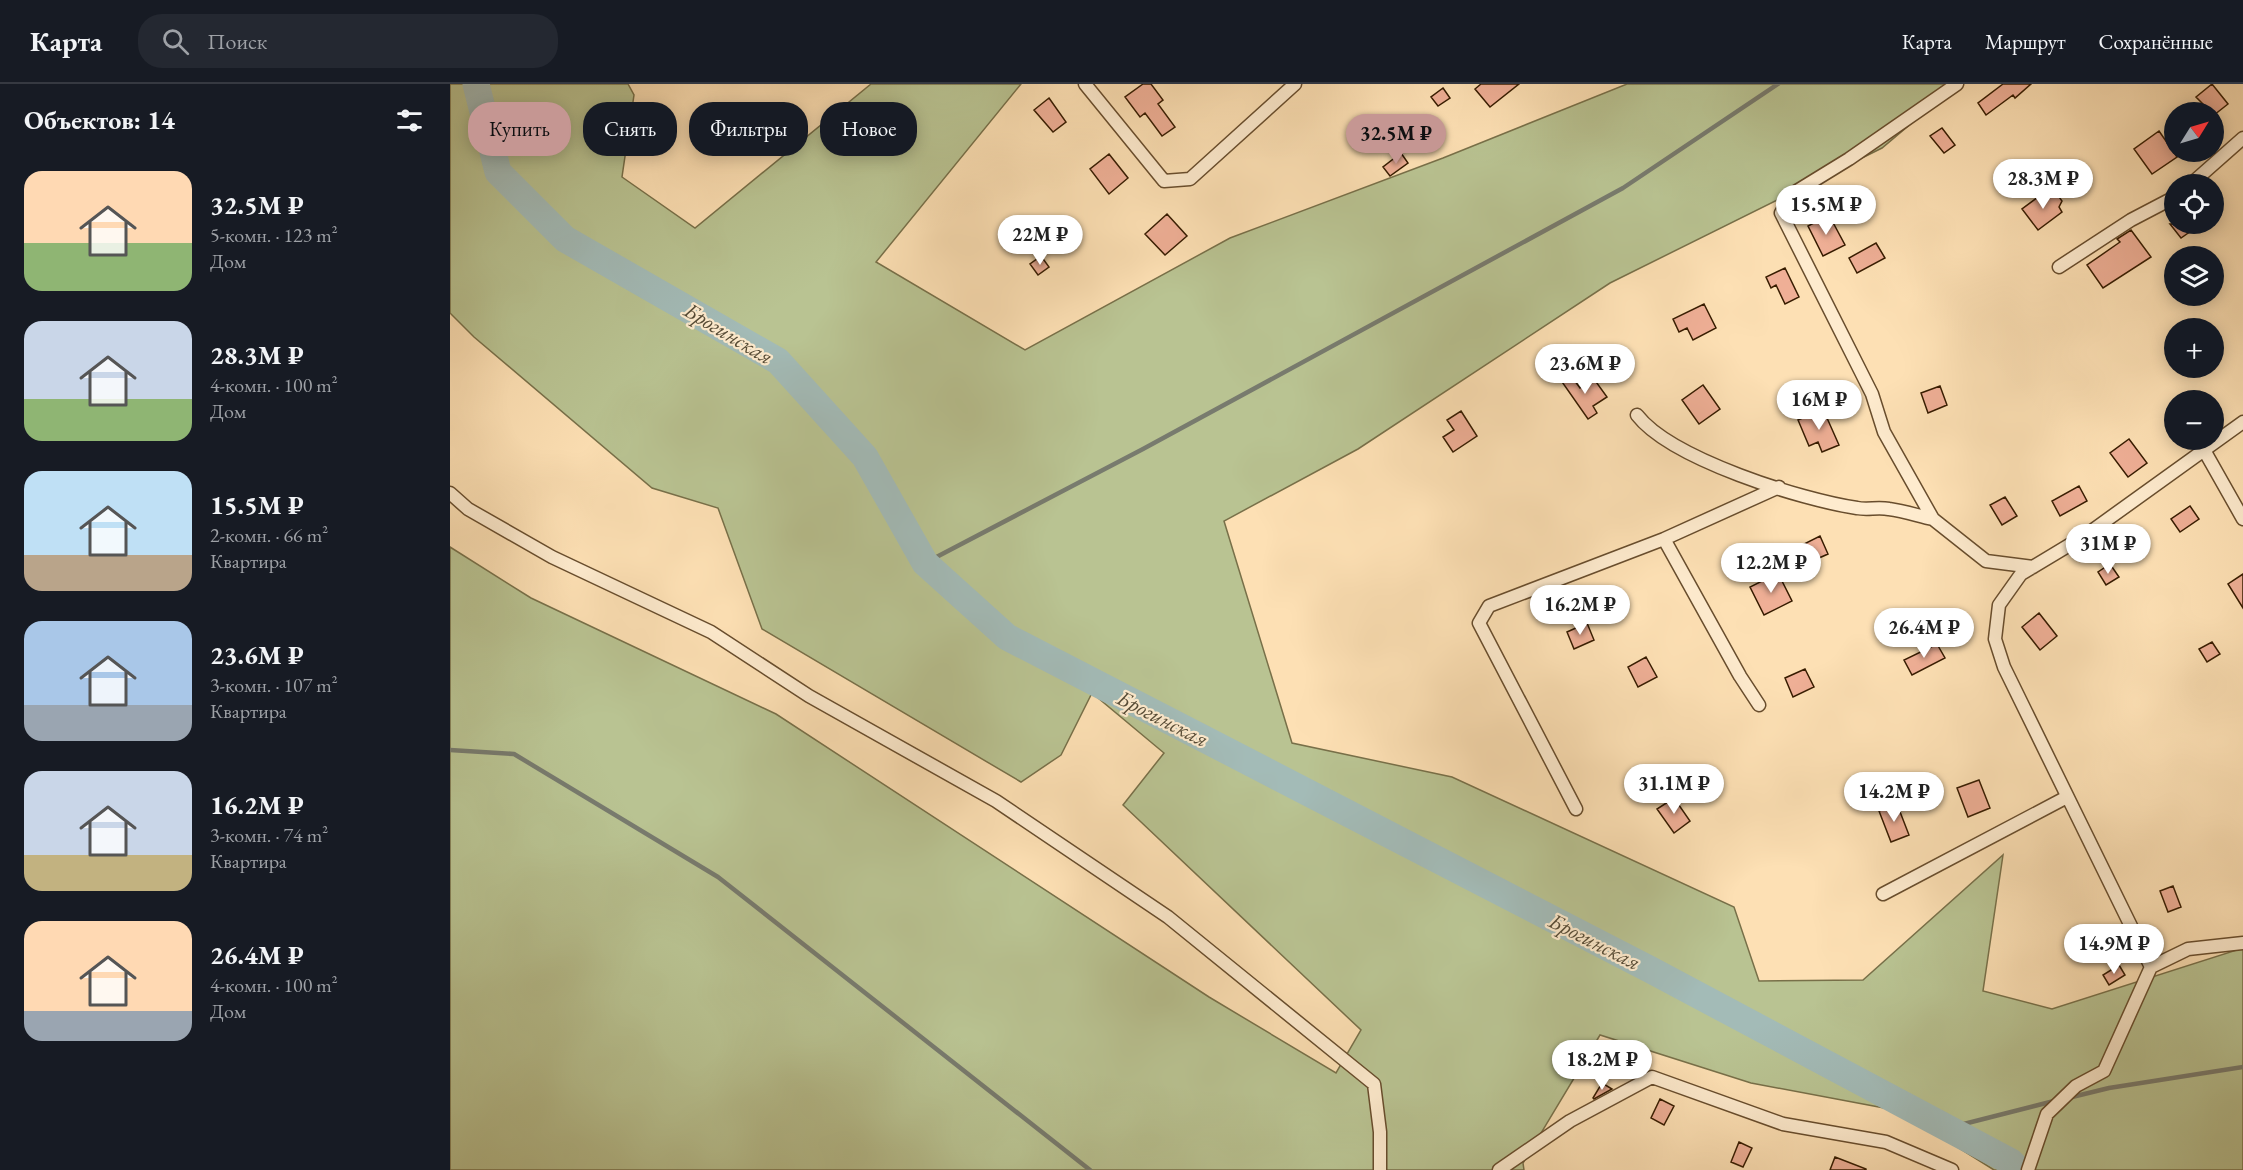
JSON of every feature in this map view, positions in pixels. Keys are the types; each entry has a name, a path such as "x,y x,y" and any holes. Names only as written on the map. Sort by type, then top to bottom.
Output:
{"street":[{"path":"1085,84 1164,181 1190,179 1295,84"},
{"path":"1957,84 1849,159 1792,194 1781,213 1872,394 1884,432 1933,519 1986,561 2033,567"},
{"path":"2202,174 2243,138"},
{"path":"2059,267 2131,220 2164,203"},
{"path":"1637,415 1647,429 1725,470 1849,507 1888,508 1933,519"},
{"path":"2224,436 2243,422"},
{"path":"2151,967 2004,667 1995,639 1999,605 2021,574 2086,535 2204,450 2243,519"},
{"path":"1576,809 1479,623 1489,606 1664,539 1779,487"},
{"path":"450,493 468,509 552,557 711,632 809,696 996,801 1168,917 1374,1084 1380,1132 1380,1170"},
{"path":"1664,539 1740,676 1759,705"},
{"path":"1883,894 2067,797"},
{"path":"2028,1170 2047,1114 2076,1086 2104,1071 2151,967 2188,949 2243,943"},
{"path":"1499,1170 1570,1120 1652,1077 1783,1124 1887,1142 1953,1170"}],"green space":[{"path":"450,84 628,84 634,95 633,102 583,102 583,156 625,156 622,177 695,228 783,156 808,156 808,136 820,126 820,156 917,156 917,102 849,102 871,84 1021,84 876,262 1025,350 1230,238 1443,158 1627,84 1958,84 1882,148 1610,283 1358,449 1224,521 1292,743 1452,777 1734,907 1759,981 1863,980 2003,855 1983,991 2052,1009 2243,948 2243,1170 1994,1170 1900,1111 1751,1083 1600,1035 1523,1163 1524,1170 450,1170 450,547 531,598 776,714 1209,997 1336,1073 1361,1030 1123,805 1164,753 1092,693 1061,755 1021,782 762,629 718,508 652,488 474,337 450,313"}],"building":[{"path":"1143,84 1151,84 1163,100 1158,104 1175,127 1162,136 1145,113 1140,117 1125,97"},
{"path":"1481,84 1519,84 1490,107 1475,89"},
{"path":"2003,84 2031,84 2015,98 2013,95 1986,115 1978,103"},
{"path":"2212,84 2228,104 2224,107 2224,102 2201,102 2196,97"},
{"path":"1443,88 1450,98 1438,106 1431,97"},
{"path":"1049,98 1066,122 1053,132 1034,110"},
{"path":"1942,128 1955,145 1944,153 1930,136"},
{"path":"2159,131 2164,138 2164,162 2170,162 2152,174 2134,149"},
{"path":"1401,153 1408,163 1390,176 1383,167"},
{"path":"1109,154 1128,178 1109,194 1090,169"},
{"path":"2046,191 2051,197 2057,194 2062,201 2059,207 2062,212 2038,230 2022,209"},
{"path":"1167,214 1187,236 1165,255 1145,234"},
{"path":"1829,215 1845,245 1823,256 1808,226"},
{"path":"2131,230 2151,257 2103,288 2087,265 2120,242 2117,239"},
{"path":"1876,243 1885,258 1857,273 1849,258"},
{"path":"1041,256 1049,267 1038,275 1030,264"},
{"path":"1785,268 1799,297 1785,304 1776,285 1771,288 1766,277"},
{"path":"1704,304 1716,328 1693,340 1687,328 1679,332 1673,319"},
{"path":"1569,373 1580,388 1594,379 1607,397 1593,406 1597,413 1588,419 1560,379"},
{"path":"1703,385 1720,409 1699,424 1682,400"},
{"path":"1940,386 1947,405 1928,413 1921,393"},
{"path":"1823,409 1839,445 1822,452 1818,442 1809,446 1798,420"},
{"path":"1461,411 1477,436 1453,452 1443,437 1454,430 1447,420"},
{"path":"2129,439 2147,463 2128,477 2110,453"},
{"path":"2079,486 2087,501 2060,516 2052,501"},
{"path":"2005,497 2017,516 2002,525 1990,505"},
{"path":"2190,506 2199,519 2180,532 2171,519"},
{"path":"1820,536 1828,554 1810,562 1802,545"},
{"path":"2110,564 2119,577 2106,585 2098,572"},
{"path":"1778,573 1792,601 1764,615 1750,587"},
{"path":"2243,574 2243,608 2228,584"},
{"path":"2039,613 2057,636 2040,650 2022,627"},
{"path":"1587,623 1594,640 1574,649 1567,632"},
{"path":"2212,642 2220,654 2207,662 2199,649"},
{"path":"1937,644 1945,658 1912,675 1904,660"},
{"path":"1646,657 1657,677 1638,687 1628,667"},
{"path":"1805,669 1814,687 1793,697 1785,678"},
{"path":"1979,780 1990,808 1968,817 1957,788"},
{"path":"1674,798 1690,821 1674,833 1657,809"},
{"path":"1897,804 1909,835 1891,842 1879,811"},
{"path":"2173,886 2181,907 2168,912 2160,891"},
{"path":"2119,965 2125,975 2109,985 2103,975"},
{"path":"1602,1083 1612,1089 1594,1099 1593,1098"},
{"path":"1660,1099 1674,1106 1664,1125 1651,1118"},
{"path":"1739,1142 1752,1148 1743,1167 1731,1162"},
{"path":"1835,1157 1866,1169 1866,1170 1830,1170"}],"waterway":[{"name":"Брогинская","path":"476,84 498,172 565,239 778,361 865,457 925,563 1007,637 1651,970 2011,1162 2019,1170"},
{"path":"925,563 1143,449 1623,188 1778,84"},
{"path":"450,750 514,754 718,877 1090,1170"},
{"path":"2068,1098 2109,1088 2243,1067"},
{"path":"1948,1128 2054,1101"}]}
